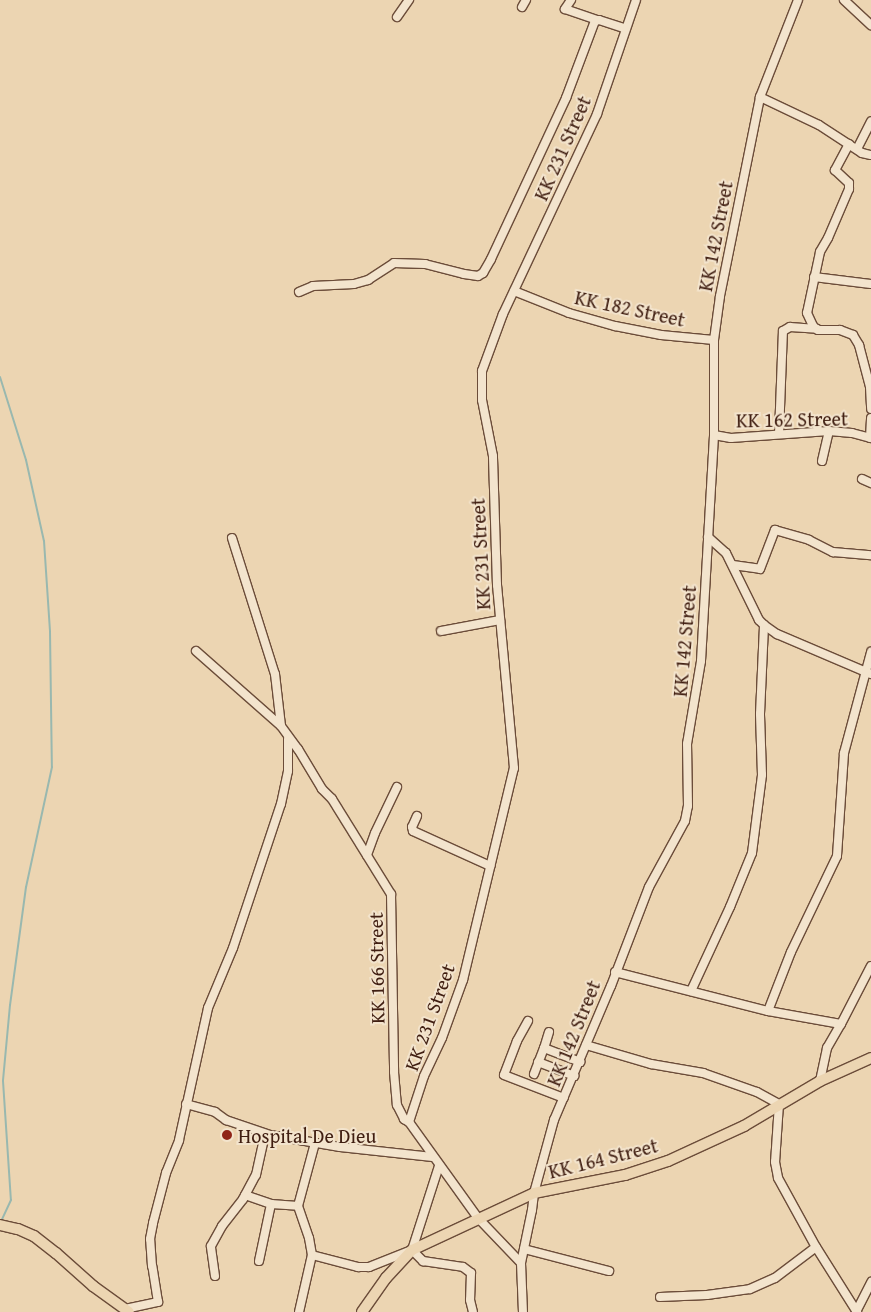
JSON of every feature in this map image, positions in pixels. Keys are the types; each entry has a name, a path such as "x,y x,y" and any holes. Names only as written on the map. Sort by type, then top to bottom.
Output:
{"main road":[{"name":"KK 164 Street","path":"362,1312 386,1278 412,1250 534,1193 625,1175 668,1161 744,1126 820,1081 871,1058"},
{"path":"0,1225 18,1229 34,1236 93,1286 127,1310"}],"street":[{"path":"397,17 409,0"},
{"path":"571,0 565,9 626,29"},
{"name":"KK 231 Street","path":"409,1122 424,1076 442,1038 463,980 514,768 500,620 493,456 480,384 482,371 493,337 596,114 636,0"},
{"name":"KK 142 Street","path":"521,1262 534,1193 554,1120 580,1062 648,887 685,821 688,806 687,744 701,661 714,435 714,340 720,296 760,97 798,0"},
{"path":"844,0 871,25"},
{"path":"299,292 313,286 368,280 394,263 425,264 478,276 483,273 566,98 597,20"},
{"path":"760,97 819,125 857,149 871,155"},
{"path":"857,149 871,121"},
{"path":"818,330 813,326 807,314 820,252 832,230 849,189 849,183 835,170 849,144"},
{"path":"814,276 871,284"},
{"name":"KK 182 Street","path":"514,290 568,314 616,326 661,335 714,340"},
{"path":"779,434 781,340 784,331 790,327 840,330 853,335 858,345 870,387 871,409"},
{"path":"870,438 871,418"},
{"path":"822,461 829,430"},
{"name":"KK 162 Street","path":"714,435 731,438 829,430 852,432 870,438"},
{"path":"862,479 871,483"},
{"path":"733,565 760,569 775,530 809,540 833,552 871,555"},
{"path":"708,537 726,553 759,620 764,625 786,638 868,673"},
{"path":"232,538 275,674 281,726"},
{"path":"441,631 500,620"},
{"path":"691,991 730,907 752,853 762,775 760,714 764,625"},
{"name":"KK 166 Street","path":"196,651 281,726 288,739 298,749 322,789 332,798 391,894 394,1072 397,1105 404,1119 409,1122 438,1166 478,1218 521,1262"},
{"path":"768,1011 791,952 837,856 844,753 868,673 871,652"},
{"path":"127,1310 158,1302 150,1239 166,1173 178,1140 208,1008 233,948 283,797 288,771 288,739"},
{"path":"367,855 375,833 397,787"},
{"path":"417,816 412,827 413,831 490,866"},
{"path":"820,1081 827,1048 842,1024 871,966"},
{"path":"615,972 768,1011 842,1024"},
{"path":"528,1021 517,1041 504,1075 564,1098"},
{"path":"534,1074 549,1032"},
{"path":"586,1046 651,1064 703,1073 756,1092 779,1104 775,1170 816,1247 857,1312"},
{"path":"544,1048 580,1062"},
{"path":"538,1062 574,1076"},
{"path":"186,1104 215,1112 226,1120 264,1134 315,1143 432,1157"},
{"path":"215,1276 211,1246 256,1175 264,1134"},
{"path":"299,1312 312,1255 309,1238 298,1206 315,1143"},
{"path":"412,1250 438,1166"},
{"path":"245,1195 271,1204 298,1206"},
{"path":"259,1261 271,1204"},
{"path":"660,1297 707,1295 750,1288 775,1278 816,1247"},
{"path":"312,1255 358,1267 369,1267 412,1250"},
{"path":"412,1250 423,1261 463,1268 471,1273 470,1300 473,1312"},
{"path":"524,1250 610,1271"},
{"path":"521,1262 523,1312"},
{"path":"857,1312 871,1282"}],"waterway":[{"path":"0,377 26,460 44,541 50,632 52,767 26,887 10,1005 3,1081 11,1200 1,1221"}],"place":[{"name":"Hospital De Dieu","path":"227,1135"}]}
